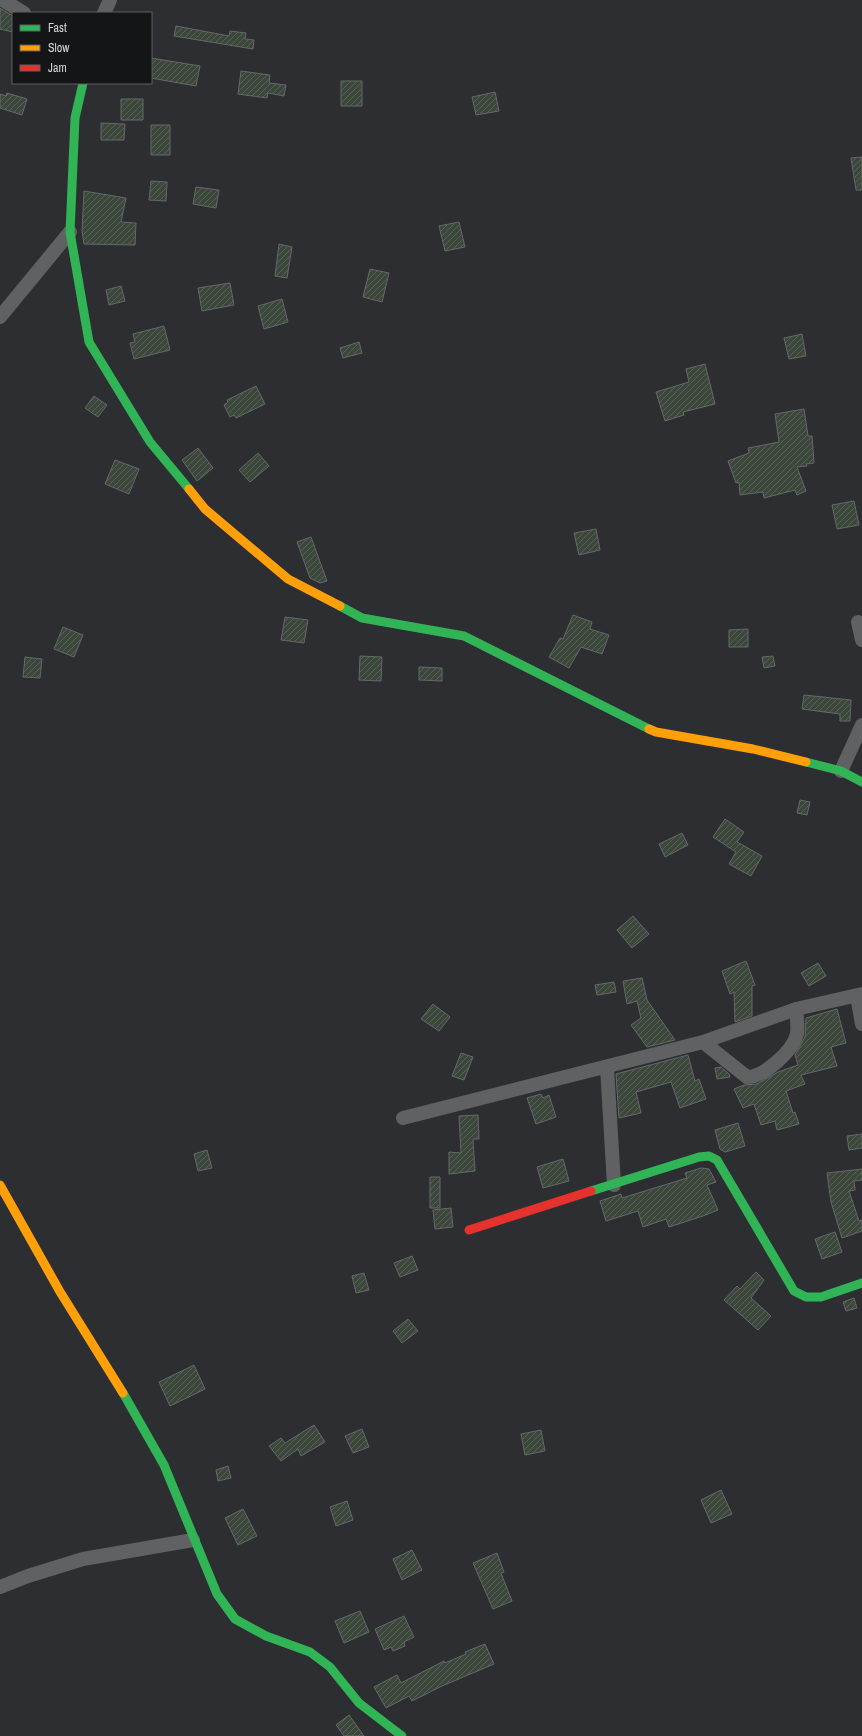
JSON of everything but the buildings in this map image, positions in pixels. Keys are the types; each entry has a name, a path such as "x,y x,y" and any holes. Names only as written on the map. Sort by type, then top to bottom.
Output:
{"street":[{"path":"3,0 22,12"},
{"path":"104,12 110,0"},
{"path":"83,84 75,118 70,232 89,342 150,442 205,508 288,579 362,618 464,636 656,732 753,749 842,771 862,782"},
{"path":"0,317 70,232"},
{"path":"858,622 862,640"},
{"path":"842,771 862,725"},
{"path":"403,1118 703,1042 796,1009 860,995 862,1024"},
{"path":"703,1042 747,1077 755,1077 763,1073 774,1064 790,1046 797,1035 796,1009"},
{"path":"607,1066 614,1186"},
{"path":"469,1230 614,1186 699,1157 709,1156 716,1160 794,1292 806,1297 821,1297 862,1283"},
{"path":"0,1185 59,1290 118,1384 160,1459 217,1594 236,1619 266,1636 310,1652 330,1667 359,1703 402,1736"},
{"path":"0,1587 28,1576 83,1559 193,1540"}],"traffic: fast":[{"path":"83,84 75,118 70,232 89,342 150,442 189,489"},
{"path":"340,606 362,618 464,636 649,729"},
{"path":"806,762 841,771 862,782"},
{"path":"591,1191 699,1157 709,1156 717,1160 794,1291 806,1297 821,1297 862,1283"},
{"path":"123,1393 164,1465 217,1594 235,1619 266,1636 310,1652 330,1667 359,1703 402,1736"}],"traffic: slow":[{"path":"189,489 205,509 288,579 340,606"},
{"path":"649,729 656,732 753,749 806,762"},
{"path":"0,1185 59,1290 123,1393"}],"traffic: jam":[{"path":"469,1230 591,1191"}]}
